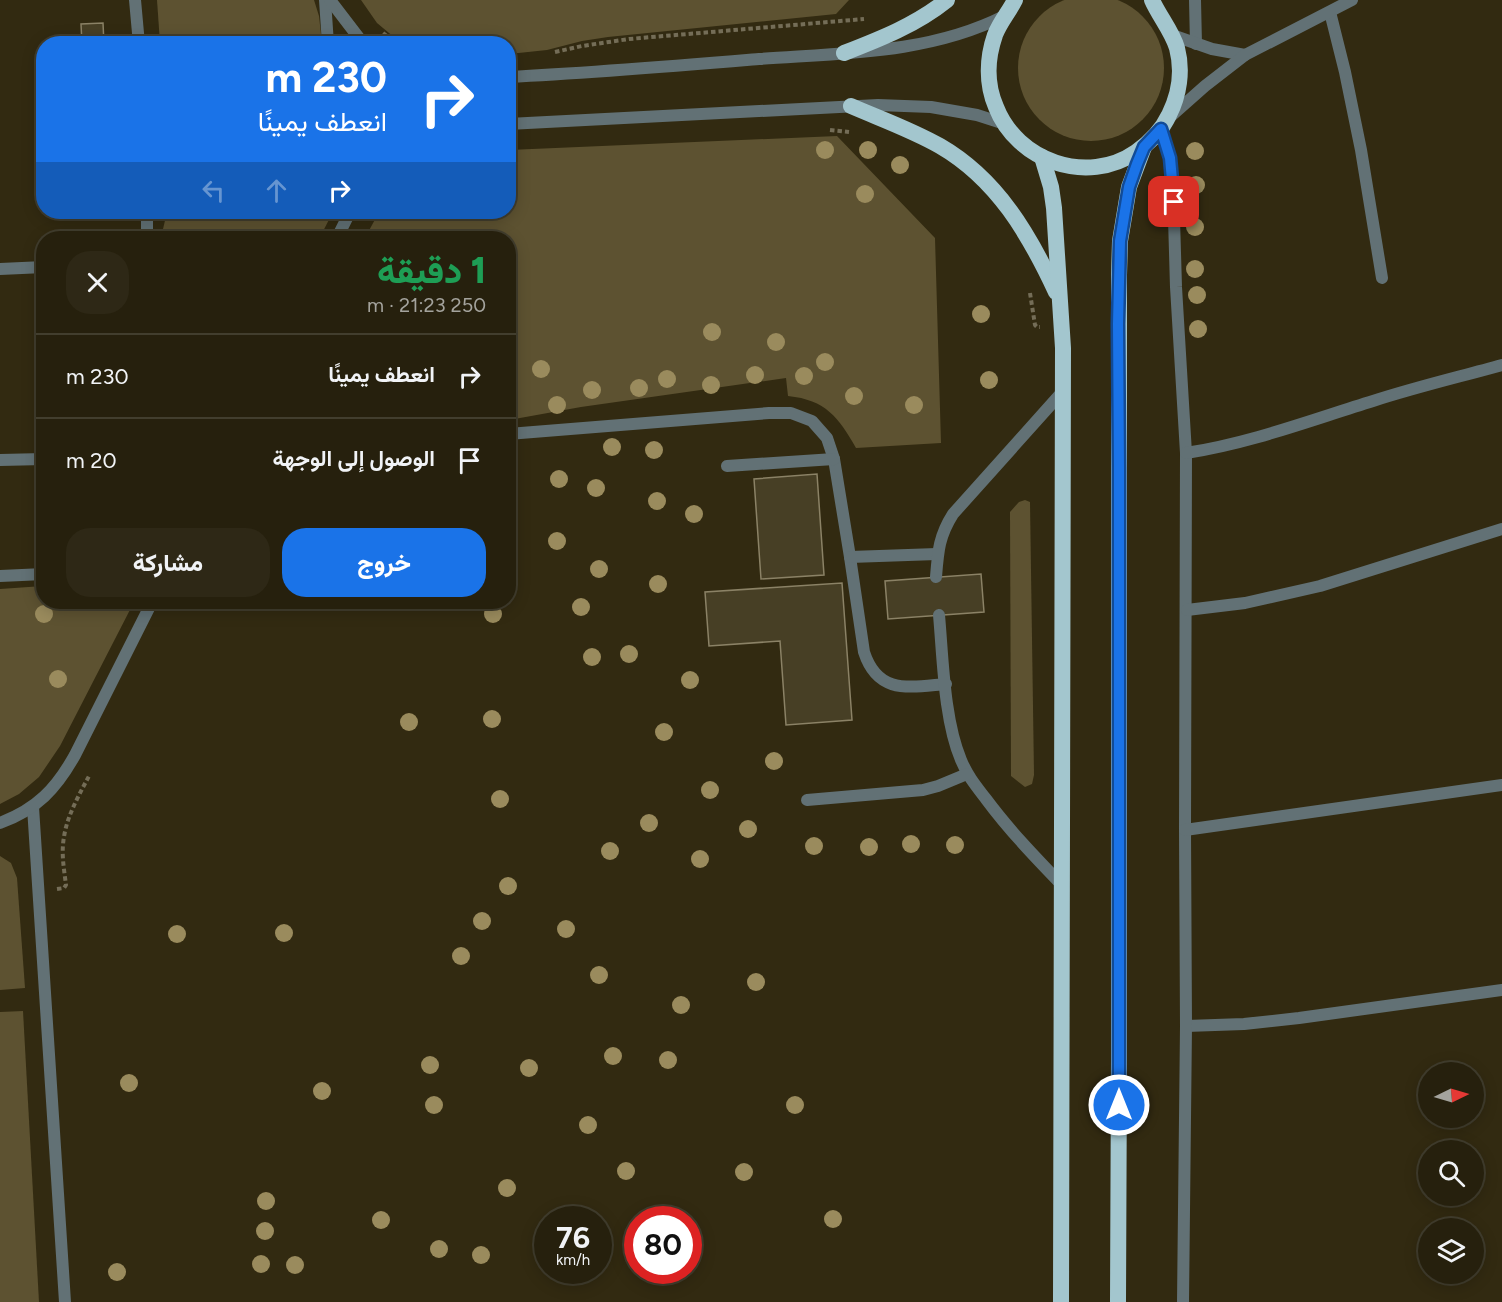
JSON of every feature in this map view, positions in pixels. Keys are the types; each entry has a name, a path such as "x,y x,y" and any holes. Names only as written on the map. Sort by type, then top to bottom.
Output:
{"highway":[{"path":"844,53 919,20 947,0"},
{"path":"1013,5 995,33 990,51 988,70 990,89 996,107 1005,124 1017,139 1041,157 1071,167 1086,168 1117,163 1144,147 1164,124 1176,99 1179,77 1177,49 1172,35 1151,3"},
{"path":"851,106 932,141 981,177 1009,208 1022,227 1060,302"},
{"path":"1118,1302 1119,284 1123,216 1129,187 1144,147"},
{"path":"1041,157 1051,187 1054,208 1064,390 1061,1302"}],"street":[{"path":"135,0 138,36"},
{"path":"325,0 327,36"},
{"path":"330,0 357,36"},
{"path":"1196,0 1196,44"},
{"path":"1183,1302 1186,1026 1186,453 1176,288 1173,184 1164,124 1205,86 1245,55 1352,0"},
{"path":"516,77 874,51 957,36 982,27 1013,5"},
{"path":"1329,12 1345,72 1361,150 1382,278"},
{"path":"1172,35 1212,49 1245,55"},
{"path":"516,124 878,105 931,107 977,115 1005,124"},
{"path":"0,269 36,267"},
{"path":"1186,453 1215,449 1257,438 1373,400 1502,365"},
{"path":"936,577 940,540 953,514 1064,390"},
{"path":"516,433 791,413 812,421 827,438 834,459 868,666 888,684 902,687 945,684"},
{"path":"0,460 36,459"},
{"path":"727,466 834,459"},
{"path":"1186,609 1245,603 1320,586 1502,529"},
{"path":"850,557 937,554"},
{"path":"0,576 36,574"},
{"path":"0,823 33,807 64,775 148,609"},
{"path":"939,615 945,684 953,735 960,759 967,774 996,813 1062,885"},
{"path":"807,800 923,790 967,774"},
{"path":"1185,830 1502,785"},
{"path":"33,807 65,1302"},
{"path":"1186,1026 1244,1024 1299,1018 1502,990"}],"path":[{"path":"551,54 582,46 629,39 867,18"},
{"path":"828,130 856,132"},
{"path":"1030,291 1037,327 1062,327"},
{"path":"39,890 63,889 65,886 64,836 78,798 93,767"}],"shaded area":[{"path":"1070,-1 1112,-1 1131,8 1151,28 1162,54 1164,68 1162,82 1151,108 1131,128 1105,139 1091,141 1077,139 1051,128 1031,108 1020,82 1018,68 1020,54 1031,28 1051,8"},
{"path":"157,0 314,0 321,36 160,36"},
{"path":"361,0 849,0 836,14 608,37 547,50 516,53 516,36 393,36 377,23"},
{"path":"837,136 935,238 941,443 856,448 830,412 812,401 788,396 786,378 581,407 516,419 516,231 369,231 375,219 516,219 516,150"},
{"path":"165,219 329,219 323,231 163,231"},
{"path":"1025,500 1030,502 1034,775 1032,784 1025,787 1011,776 1010,512 1019,502"},
{"path":"36,586 36,609 130,609 60,746 39,777 19,794 0,804 0,589"},
{"path":"0,856 11,863 17,878 25,988 0,990"},
{"path":"23,1011 39,1302 0,1302 0,1012"}],"building":[{"path":"103,23 104,36 82,36 81,24"},
{"path":"817,474 824,575 761,579 754,479"},
{"path":"981,574 984,612 888,619 885,581"},
{"path":"842,583 852,720 786,725 780,641 709,646 705,592"}],"route":[{"path":"1119,1105 1118,324 1120,241 1129,187 1137,164 1144,147 1161,129 1170,158 1174,202"}]}
